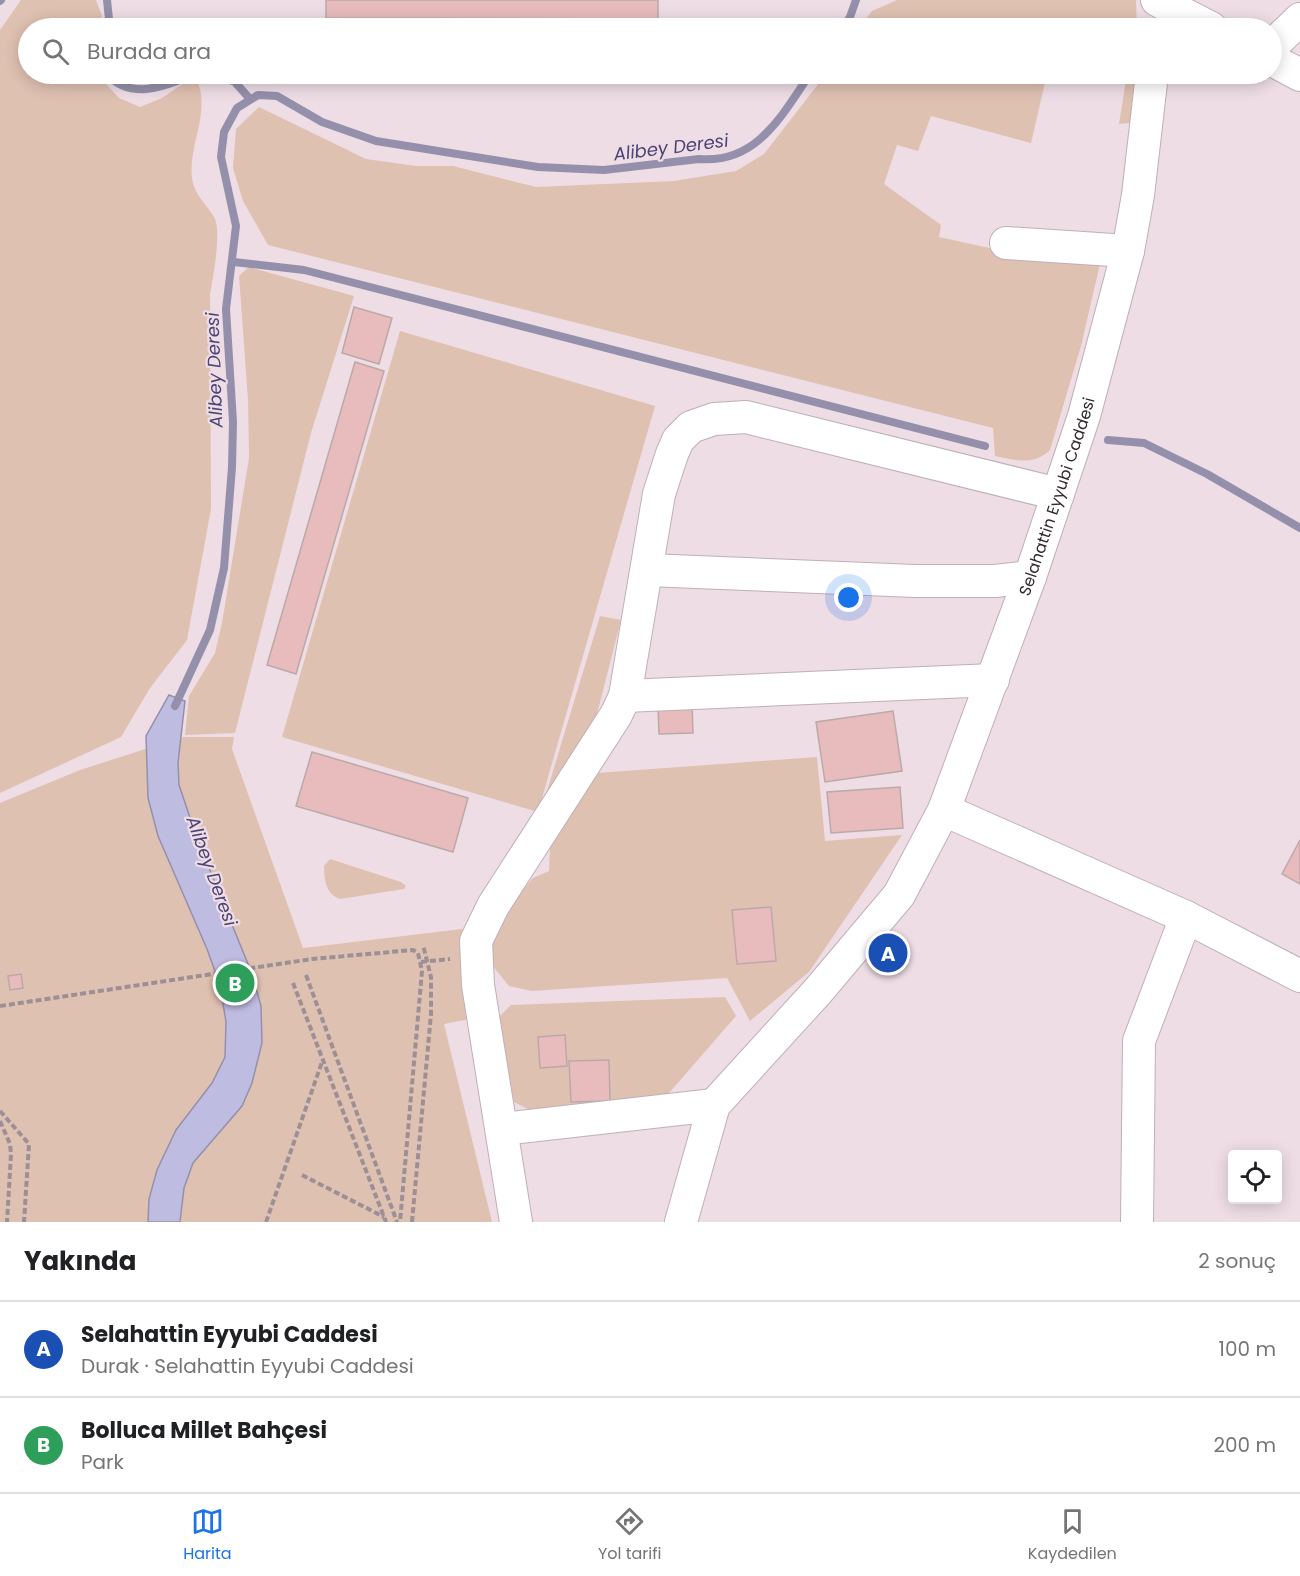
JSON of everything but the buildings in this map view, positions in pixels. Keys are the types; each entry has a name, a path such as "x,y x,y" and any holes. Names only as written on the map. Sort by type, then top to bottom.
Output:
{"street":[{"path":"1153,0 1154,18"},
{"path":"1157,0 1207,17"},
{"path":"1282,36 1300,19"},
{"path":"1282,65 1300,75"},
{"name":"Selahattin Eyyubi Caddesi","path":"681,1222 714,1105 818,991 900,895 944,810 1030,577 1084,416 1128,251 1138,195 1151,84"},
{"path":"1006,243 1128,251"},
{"path":"516,1222 476,966 476,941 484,902 616,715 625,696 659,494 678,440 691,427 714,419 746,417 1058,494"},
{"path":"647,570 915,581 995,581 1030,577"},
{"path":"625,696 993,680"},
{"path":"944,810 1186,916 1300,976"},
{"path":"1137,1222 1139,1041 1186,916"},
{"path":"502,1130 714,1105"}],"path":[{"path":"412,1222 431,1004 431,977 423,945"},
{"path":"0,1006 312,960 413,950 418,953 422,971 398,1222"},
{"path":"306,975 398,1222"},
{"path":"293,983 386,1222"},
{"path":"266,1222 322,1062"},
{"path":"0,1111 28,1144 24,1222"},
{"path":"0,1121 10,1144 11,1154 7,1222"},
{"path":"302,1175 384,1216"}],"shaded area":[{"path":"21,0 96,0 101,18 18,18 18,84 106,84 119,98 140,107 162,98 183,84 198,84 202,106 193,154 192,178 198,194 214,217 217,232 210,294 211,509 187,640 150,688 121,737 0,793 0,30"},
{"path":"897,0 1136,0 1137,18 867,18 872,11"},
{"path":"818,84 1045,84 1031,143 931,116 918,151 897,145 884,184 941,225 939,237 1040,259 1100,264 1081,346 1050,450 1031,460 995,456 993,428 268,245 243,201 233,168 236,129 259,107 366,159 416,166 453,166 536,187 674,181 736,171 764,154"},
{"path":"1125,84 1134,84 1130,123 1119,124"},
{"path":"249,267 354,296 311,433 235,733 185,735 189,696 215,653 222,623 249,458 248,400 239,276"},
{"path":"400,331 655,406 538,812 282,737"},
{"path":"600,616 621,620 597,714 546,794"},
{"path":"183,737 234,737 232,749 303,948 462,929 475,1018 444,1024 492,1222 0,1222 0,803 80,770"},
{"path":"817,757 825,841 902,835 809,972 750,1021 727,978 532,991 509,986 487,959 492,932 533,878 549,871 550,848 597,773"},
{"path":"330,859 401,882 406,886 404,889 340,899 332,894 325,881 324,866"},
{"path":"725,997 736,1016 669,1093 654,1104 540,1115 514,1102 499,1017 511,1005"}],"water":[{"path":"169,695 185,701 178,763 179,785 197,838 252,974 261,1006 262,1043 252,1083 242,1106 193,1163 184,1188 180,1222 148,1222 149,1199 157,1170 176,1130 212,1083 225,1057 226,1022 220,985 207,949 158,836 148,798 146,736"}],"waterway":[{"path":"107,0 109,18"},
{"name":"Alibey Deresi","path":"849,18 856,0"},
{"path":"121,84 138,89 150,89 169,84"},
{"path":"237,84 249,98"},
{"name":"Alibey Deresi","path":"175,706 210,630 224,568 233,422 226,309 236,226 221,157 224,132 237,108 258,95 277,96 322,122 376,141 538,167 604,170 719,158 737,154 766,134 803,84"},
{"path":"234,262 304,270 985,446"},
{"path":"1108,440 1144,443 1207,474 1300,528"}],"place":[{"name":"Selahattin Eyyubi Caddesi","path":"888,953"},
{"name":"Bolluca Millet Bahçesi","path":"235,983"}]}
